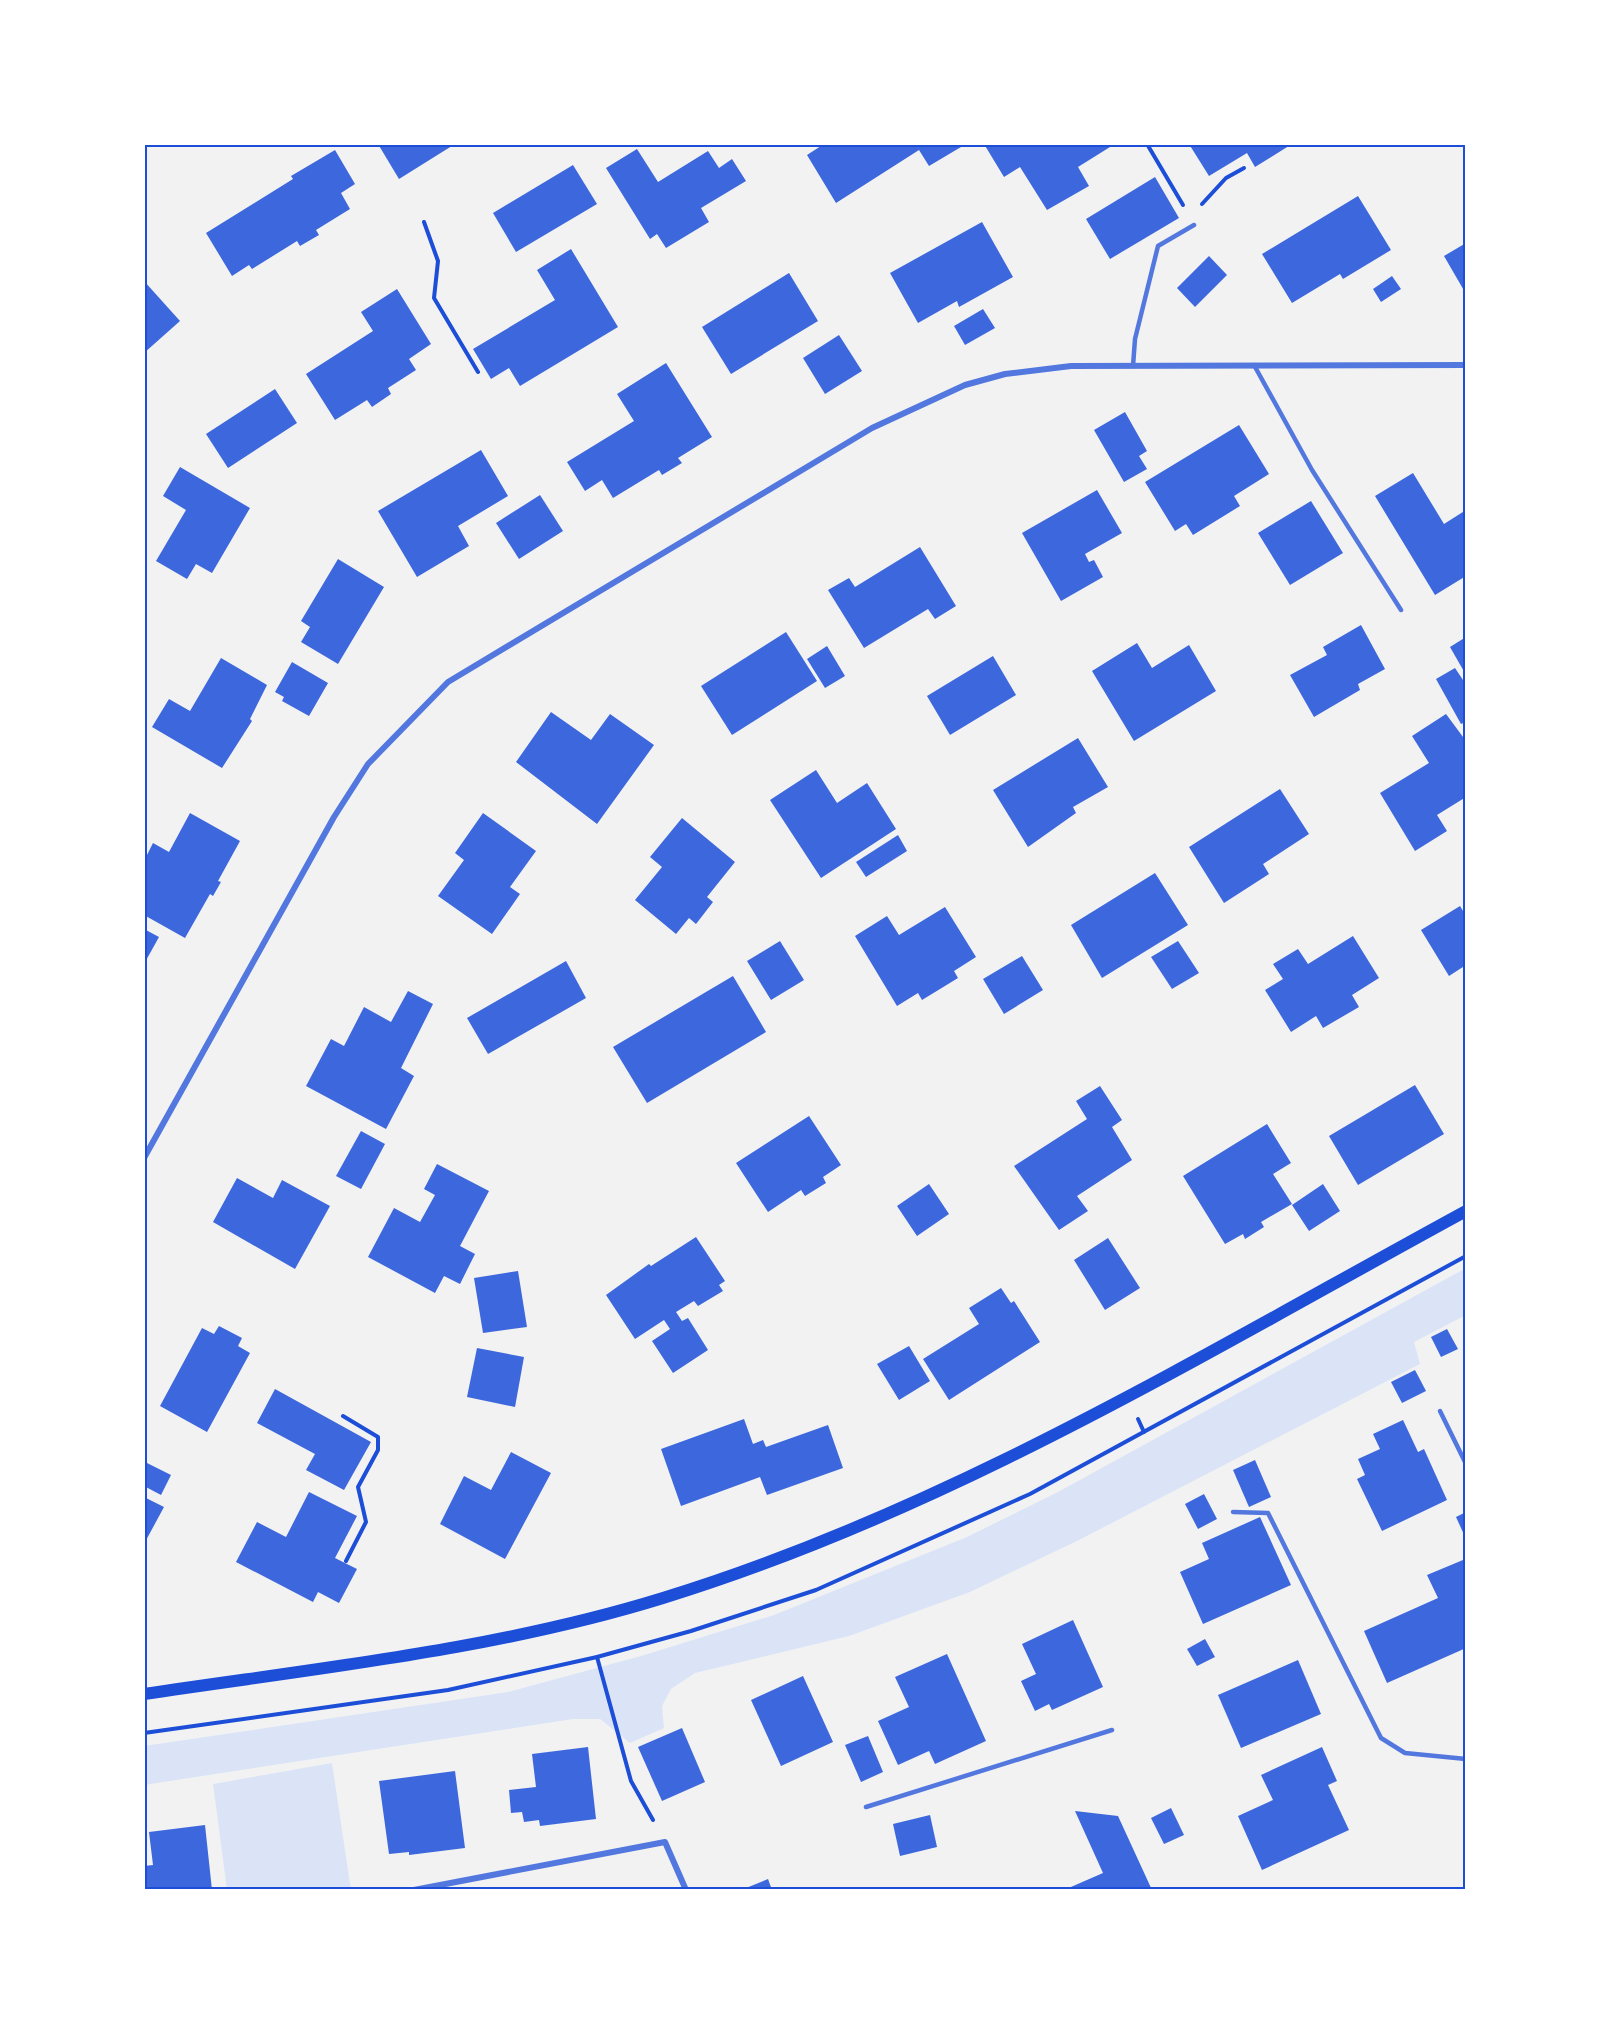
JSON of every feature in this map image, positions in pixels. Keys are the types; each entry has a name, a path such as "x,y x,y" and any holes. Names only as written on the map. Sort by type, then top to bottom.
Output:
{"main road":[{"path":"144,1694 481,1642 662,1599 802,1551 1010,1459 1466,1211"}],"street":[{"path":"144,1158 334,817 368,765 448,682 880,424 965,385 1005,374 1071,366 1466,365"},
{"path":"414,1890 665,1842 686,1890"}],"lane":[{"path":"1133,366 1135,339 1158,246 1194,225"},
{"path":"1254,365 1312,470 1401,610"},
{"path":"1440,1411 1466,1464"},
{"path":"1233,1512 1268,1513 1381,1738 1405,1753 1466,1759"},
{"path":"866,1808 1112,1730"}],"path":[{"path":"1147,144 1194,225"},
{"path":"1190,217 1226,178 1244,168"},
{"path":"424,222 438,261 434,298 478,372"},
{"path":"343,1416 378,1437 378,1450 358,1487 366,1522 346,1560"},
{"path":"597,1657 631,1781 665,1842"}],"shaded area":[{"path":"1466,1268 1466,1315 1414,1342 1420,1364 1077,1541 970,1592 849,1636 695,1673 671,1689 662,1706 664,1728 630,1743 600,1719 573,1719 144,1785 144,1746 508,1692 641,1656 774,1615 967,1537 1058,1492"},
{"path":"332,1763 351,1890 227,1890 213,1784"}],"building":[{"path":"378,144 455,144 399,179"},
{"path":"824,144 959,144 961,147 929,166 919,150 836,203 807,155"},
{"path":"984,144 1108,144 1110,147 1078,167 1089,186 1047,210 1020,167 1004,177"},
{"path":"1189,144 1292,144 1255,167 1247,153 1209,176"},
{"path":"637,149 658,182 708,151 719,168 732,159 746,181 701,208 709,222 666,248 657,234 650,239 606,168"},
{"path":"335,150 355,184 341,193 350,209 316,230 319,235 300,246 297,241 252,269 249,265 232,276 206,233 293,179 291,176"},
{"path":"573,165 597,204 516,252 493,213"},
{"path":"1155,177 1179,218 1110,259 1086,219"},
{"path":"1358,196 1391,250 1343,279 1340,274 1292,303 1262,254"},
{"path":"982,222 1013,277 959,307 957,301 918,323 890,273"},
{"path":"1466,243 1466,294 1444,256"},
{"path":"571,249 618,327 520,386 509,368 491,379 473,349 555,300 537,270"},
{"path":"1209,256 1227,275 1195,307 1177,288"},
{"path":"789,273 818,321 731,374 702,327"},
{"path":"1392,276 1401,289 1381,302 1373,289"},
{"path":"144,281 180,321 144,353"},
{"path":"397,289 431,344 409,359 416,370 388,388 391,394 372,407 367,400 335,420 306,374 373,331 361,312"},
{"path":"983,309 995,328 965,345 954,326"},
{"path":"839,335 862,371 825,394 803,358"},
{"path":"666,363 712,437 678,458 682,463 662,475 659,470 613,498 602,480 585,491 567,462 634,421 617,394"},
{"path":"275,389 297,423 228,468 206,434"},
{"path":"1125,412 1147,451 1139,456 1147,469 1124,482 1094,430"},
{"path":"1239,425 1269,474 1234,496 1240,506 1193,535 1186,524 1175,531 1145,482"},
{"path":"481,450 508,496 458,526 469,546 417,577 378,511"},
{"path":"180,467 250,508 212,573 196,564 187,579 156,561 186,510 163,496"},
{"path":"1413,473 1444,524 1466,510 1466,576 1435,595 1375,496"},
{"path":"1097,490 1122,533 1085,554 1089,562 1094,560 1103,577 1061,601 1022,533"},
{"path":"540,495 563,531 519,559 496,523"},
{"path":"1311,501 1343,553 1290,585 1258,533"},
{"path":"920,547 956,606 935,619 928,609 864,648 828,590 849,578 855,587"},
{"path":"338,559 384,587 338,664 301,642 310,627 301,621"},
{"path":"1361,625 1385,669 1358,684 1360,690 1314,717 1290,675 1327,655 1323,647"},
{"path":"786,632 817,681 732,735 701,686"},
{"path":"1466,637 1466,675 1450,647"},
{"path":"1137,643 1152,668 1189,645 1216,691 1134,741 1092,671"},
{"path":"827,646 845,676 825,688 807,659"},
{"path":"993,656 1016,695 950,735 927,696"},
{"path":"221,658 267,685 250,719 252,721 222,768 152,727 169,699 190,711"},
{"path":"292,662 328,683 309,716 282,701 284,697 275,692"},
{"path":"1455,668 1463,680 1466,679 1466,722 1461,724 1436,679"},
{"path":"551,712 591,740 610,714 654,745 597,824 516,762"},
{"path":"1446,714 1466,741 1466,797 1437,815 1447,831 1415,851 1380,793 1429,763 1412,736"},
{"path":"1078,738 1108,787 1073,807 1076,813 1028,847 993,790"},
{"path":"816,770 837,803 867,783 896,829 821,878 770,800"},
{"path":"1280,789 1309,834 1263,864 1269,874 1224,903 1189,847"},
{"path":"190,813 240,841 218,881 221,882 213,896 210,894 185,938 144,915 144,861 153,843 169,852"},
{"path":"483,813 536,851 510,887 520,894 492,934 438,896 464,860 455,853"},
{"path":"682,818 735,862 707,897 713,902 696,924 689,918 676,934 635,900 662,867 650,857"},
{"path":"898,835 907,851 866,877 856,862"},
{"path":"1155,873 1188,925 1102,978 1071,925"},
{"path":"1460,906 1466,916 1466,965 1449,976 1421,930"},
{"path":"945,907 976,957 954,971 958,978 922,1000 918,993 897,1006 855,936 887,916 899,935"},
{"path":"144,929 159,937 144,964"},
{"path":"1353,936 1379,978 1352,995 1359,1007 1323,1028 1316,1016 1291,1032 1265,990 1283,979 1273,964 1298,949 1308,964"},
{"path":"780,941 804,980 771,1000 747,961"},
{"path":"1178,941 1199,973 1172,989 1151,957"},
{"path":"1022,956 1043,990 1004,1014 983,979"},
{"path":"566,961 586,998 488,1054 467,1018"},
{"path":"733,976 766,1032 647,1103 613,1047"},
{"path":"408,991 433,1004 401,1068 414,1076 386,1129 306,1086 331,1039 344,1046 364,1007 391,1022"},
{"path":"1415,1085 1444,1134 1358,1185 1329,1136"},
{"path":"1100,1086 1122,1120 1112,1127 1132,1160 1077,1196 1088,1211 1059,1230 1014,1166 1087,1119 1076,1101"},
{"path":"809,1116 841,1165 823,1177 826,1183 805,1196 801,1190 768,1212 736,1163"},
{"path":"1267,1124 1291,1163 1273,1174 1292,1204 1261,1222 1264,1227 1245,1239 1243,1234 1225,1244 1183,1176"},
{"path":"361,1131 385,1144 361,1189 336,1176"},
{"path":"437,1164 489,1191 460,1246 475,1254 460,1284 444,1276 435,1293 368,1257 394,1208 420,1222 435,1195 424,1189"},
{"path":"237,1178 273,1198 282,1180 330,1206 295,1269 213,1222"},
{"path":"929,1184 949,1214 917,1236 897,1206"},
{"path":"1323,1184 1340,1211 1309,1231 1292,1205"},
{"path":"696,1237 725,1281 719,1285 723,1291 698,1306 694,1301 676,1312 682,1321 688,1318 708,1350 673,1373 652,1341 670,1329 664,1320 635,1339 606,1295 649,1264 651,1266"},
{"path":"1108,1238 1140,1288 1105,1310 1074,1260"},
{"path":"518,1271 527,1327 483,1333 474,1278"},
{"path":"1001,1288 1011,1303 1014,1301 1040,1342 949,1400 923,1359 979,1324 969,1308"},
{"path":"219,1326 242,1338 238,1346 250,1353 207,1432 160,1406 202,1328 214,1334"},
{"path":"1447,1329 1458,1349 1441,1357 1431,1337"},
{"path":"909,1346 930,1381 899,1400 877,1364"},
{"path":"477,1348 524,1357 515,1407 467,1397"},
{"path":"1415,1370 1426,1391 1402,1403 1391,1382"},
{"path":"275,1389 371,1442 344,1490 306,1470 315,1454 257,1423"},
{"path":"744,1419 753,1444 763,1440 766,1447 828,1425 843,1468 767,1495 760,1477 681,1506 661,1449"},
{"path":"1403,1420 1418,1452 1424,1449 1447,1500 1382,1531 1357,1479 1365,1475 1358,1459 1380,1449 1373,1434"},
{"path":"511,1452 551,1473 505,1559 440,1524 464,1476 491,1490"},
{"path":"1255,1460 1271,1497 1249,1507 1233,1470"},
{"path":"145,1462 171,1475 161,1495 144,1486"},
{"path":"309,1492 357,1516 335,1558 357,1569 339,1603 318,1592 313,1602 236,1562 257,1522 286,1537"},
{"path":"1204,1494 1217,1519 1198,1529 1185,1504"},
{"path":"144,1497 164,1507 144,1544"},
{"path":"1466,1512 1466,1539 1456,1517"},
{"path":"1260,1517 1291,1585 1203,1624 1180,1572 1209,1559 1202,1543"},
{"path":"1463,1560 1466,1567 1466,1648 1387,1683 1364,1631 1438,1598 1427,1575"},
{"path":"1073,1620 1103,1687 1052,1710 1049,1704 1035,1711 1021,1681 1036,1674 1022,1644"},
{"path":"1205,1639 1215,1657 1197,1666 1187,1649"},
{"path":"947,1654 986,1741 935,1764 929,1751 898,1765 878,1721 909,1707 895,1677"},
{"path":"1298,1660 1321,1714 1241,1748 1218,1695"},
{"path":"803,1676 833,1742 781,1766 751,1700"},
{"path":"682,1728 705,1782 662,1801 638,1747"},
{"path":"868,1736 883,1772 861,1782 845,1745"},
{"path":"588,1747 596,1819 540,1826 539,1820 524,1822 522,1812 511,1813 509,1790 536,1787 532,1754"},
{"path":"1322,1747 1337,1781 1328,1785 1349,1830 1262,1870 1238,1816 1273,1800 1261,1775"},
{"path":"455,1771 465,1848 409,1855 409,1852 389,1854 379,1781"},
{"path":"1171,1808 1184,1835 1164,1844 1151,1818"},
{"path":"1075,1811 1118,1816 1152,1890 1064,1890 1103,1873"},
{"path":"930,1815 937,1847 900,1856 893,1824"},
{"path":"205,1825 212,1890 144,1890 144,1866 153,1865 149,1832"},
{"path":"768,1879 772,1890 741,1890"}]}
